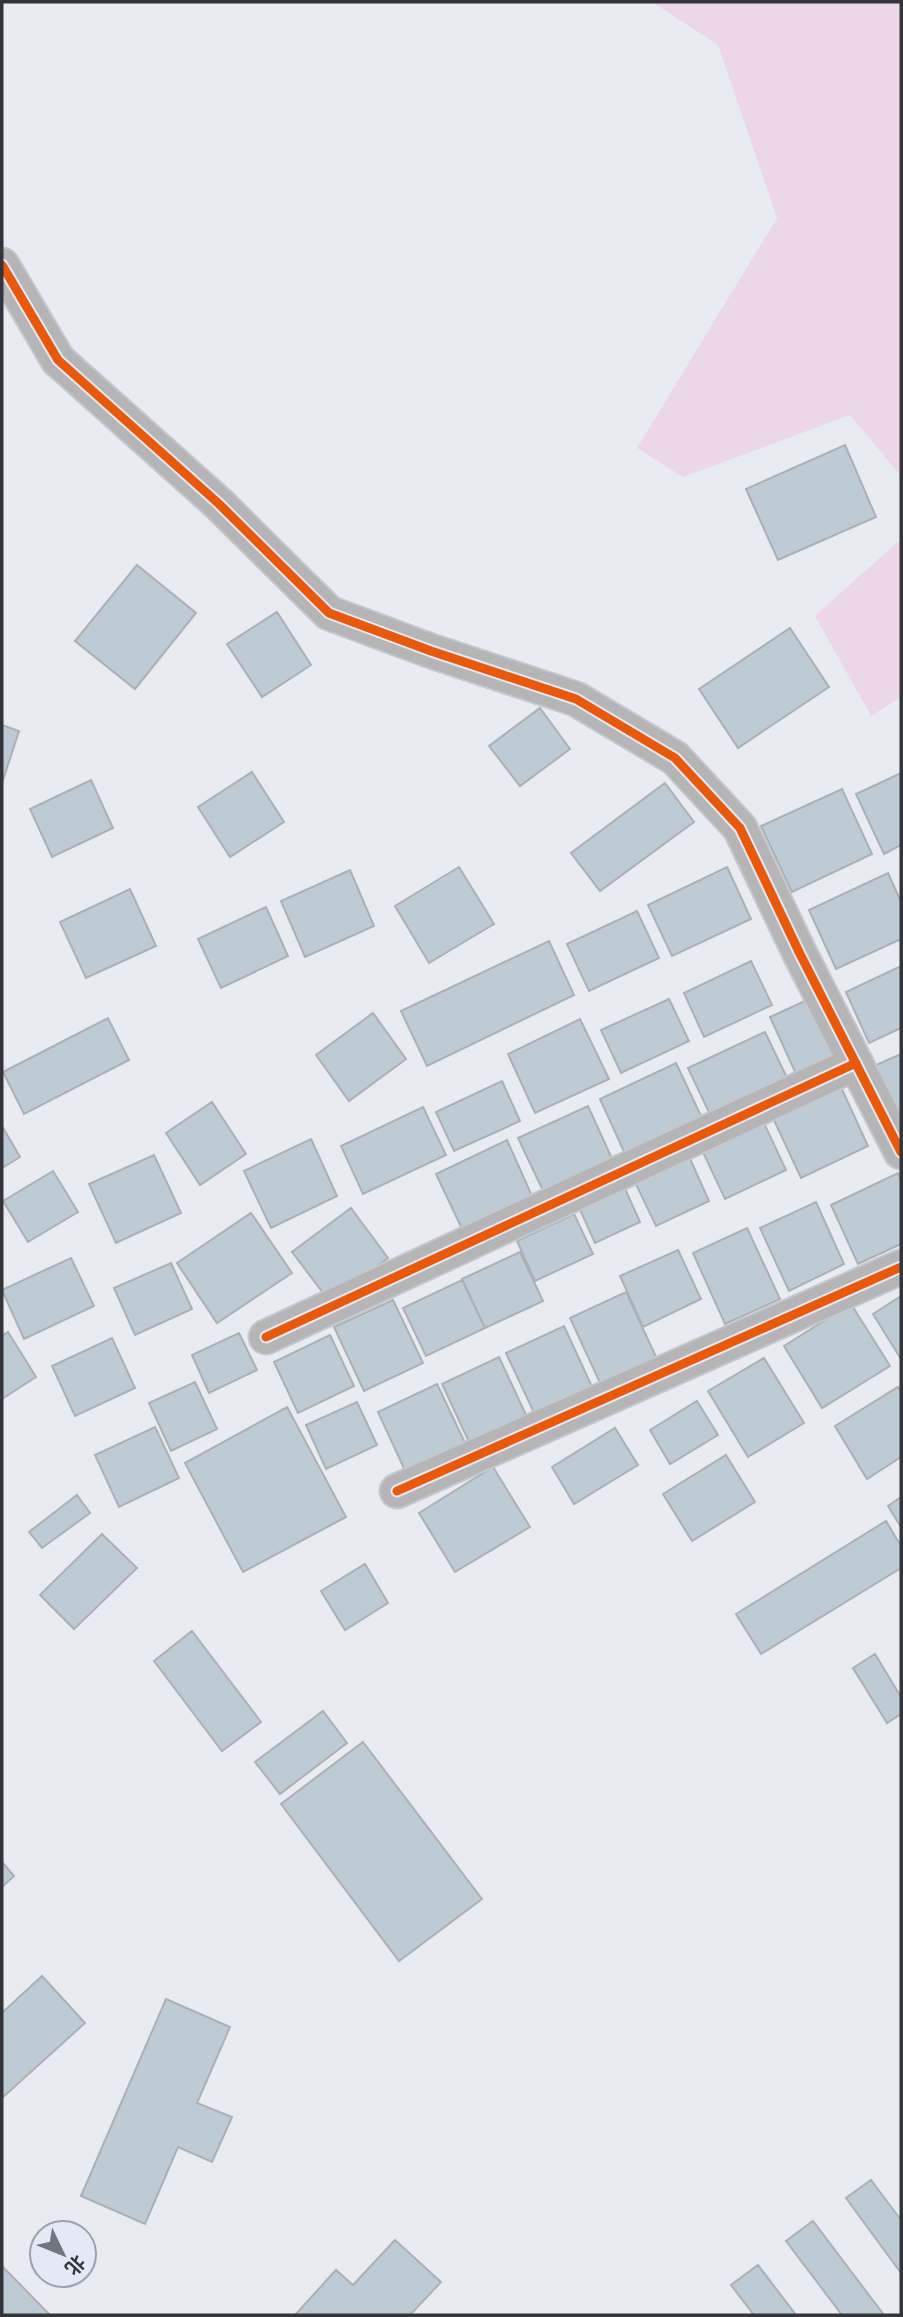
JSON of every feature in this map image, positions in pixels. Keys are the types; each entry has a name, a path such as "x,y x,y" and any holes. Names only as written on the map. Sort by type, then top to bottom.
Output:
{"street":[{"path":"2,265 58,360 218,503 329,613 431,651 576,699 675,758 740,828 901,1152"},
{"path":"266,1337 856,1063"},
{"path":"397,1491 901,1267"}],"shaded area":[{"path":"652,2 901,2 901,476 850,415 683,477 637,448 777,218 718,45"},
{"path":"901,539 901,697 871,716 815,616"}],"building":[{"path":"845,445 876,517 778,560 746,489"},
{"path":"137,565 196,613 135,689 75,641"},
{"path":"277,612 311,665 262,697 227,644"},
{"path":"790,628 829,687 738,748 699,689"},
{"path":"540,708 570,749 520,786 489,746"},
{"path":"2,725 19,731 2,783"},
{"path":"252,772 284,822 230,857 198,807"},
{"path":"901,773 901,845 884,854 856,794"},
{"path":"91,780 113,828 52,857 30,809"},
{"path":"665,783 694,822 600,891 571,853"},
{"path":"842,789 872,854 792,892 761,826"},
{"path":"459,867 494,924 429,963 395,906"},
{"path":"727,867 751,919 672,956 648,905"},
{"path":"350,870 374,926 305,957 281,901"},
{"path":"888,873 901,902 901,939 836,969 809,910"},
{"path":"130,889 156,946 86,978 60,922"},
{"path":"266,907 288,956 221,988 198,939"},
{"path":"637,911 659,958 589,991 567,944"},
{"path":"549,941 574,995 427,1066 401,1011"},
{"path":"751,961 772,1005 704,1037 684,993"},
{"path":"901,966 901,1028 869,1043 846,992"},
{"path":"669,999 689,1041 621,1073 601,1030"},
{"path":"809,999 835,1055 796,1074 770,1017"},
{"path":"373,1013 406,1059 349,1101 316,1055"},
{"path":"108,1018 129,1060 24,1114 3,1072"},
{"path":"580,1019 609,1079 535,1113 508,1054"},
{"path":"765,1032 790,1084 713,1121 688,1068"},
{"path":"901,1054 901,1118 876,1065"},
{"path":"676,1063 702,1118 625,1154 600,1099"},
{"path":"502,1081 520,1121 454,1151 436,1112"},
{"path":"840,1085 868,1146 801,1178 772,1116"},
{"path":"212,1102 246,1154 200,1185 166,1133"},
{"path":"588,1106 613,1161 544,1193 518,1138"},
{"path":"423,1107 446,1155 363,1194 341,1146"},
{"path":"762,1119 786,1170 725,1199 701,1148"},
{"path":"2,1126 20,1157 2,1168"},
{"path":"311,1139 337,1196 271,1228 244,1171"},
{"path":"507,1140 532,1196 462,1229 436,1174"},
{"path":"687,1152 709,1201 656,1226 633,1178"},
{"path":"154,1155 181,1213 116,1243 89,1184"},
{"path":"53,1171 78,1212 28,1242 3,1201"},
{"path":"898,1173 901,1180 901,1244 858,1264 831,1205"},
{"path":"622,1182 640,1222 595,1243 577,1203"},
{"path":"816,1202 844,1264 789,1291 760,1228"},
{"path":"351,1208 388,1258 330,1302 292,1252"},
{"path":"251,1213 292,1273 217,1323 177,1263"},
{"path":"574,1214 593,1254 535,1281 517,1241"},
{"path":"747,1228 780,1299 725,1324 693,1253"},
{"path":"678,1250 701,1299 643,1327 620,1276"},
{"path":"520,1252 543,1301 485,1328 462,1279"},
{"path":"71,1258 94,1306 24,1339 2,1290"},
{"path":"171,1263 192,1309 135,1335 114,1288"},
{"path":"462,1280 485,1328 426,1356 403,1308"},
{"path":"626,1292 657,1359 601,1385 570,1318"},
{"path":"901,1296 901,1359 873,1314"},
{"path":"393,1300 423,1363 364,1391 334,1327"},
{"path":"851,1304 890,1366 822,1408 784,1346"},
{"path":"564,1326 593,1389 536,1417 506,1353"},
{"path":"8,1332 36,1377 2,1399 2,1336"},
{"path":"239,1333 257,1370 209,1393 192,1355"},
{"path":"330,1335 354,1386 298,1413 274,1362"},
{"path":"112,1338 135,1388 75,1416 52,1366"},
{"path":"499,1357 527,1417 470,1444 442,1384"},
{"path":"764,1358 804,1423 748,1457 708,1391"},
{"path":"195,1382 217,1429 171,1451 149,1403"},
{"path":"437,1384 467,1447 407,1475 378,1412"},
{"path":"898,1387 901,1392 901,1457 867,1479 835,1426"},
{"path":"697,1401 718,1435 670,1464 650,1430"},
{"path":"357,1402 377,1445 326,1469 306,1425"},
{"path":"287,1407 346,1517 243,1572 185,1463"},
{"path":"155,1427 179,1478 119,1507 95,1455"},
{"path":"615,1428 638,1465 574,1504 552,1467"},
{"path":"726,1455 755,1502 692,1541 663,1494"},
{"path":"493,1467 530,1527 455,1572 419,1513"},
{"path":"77,1495 90,1513 42,1548 29,1532"},
{"path":"901,1497 901,1527 888,1506"},
{"path":"886,1521 901,1546 901,1568 761,1654 736,1614"},
{"path":"102,1534 137,1568 74,1629 40,1595"},
{"path":"365,1564 388,1603 345,1630 321,1591"},
{"path":"192,1631 261,1722 222,1751 154,1661"},
{"path":"875,1654 901,1697 901,1714 887,1723 853,1668"},
{"path":"323,1711 347,1743 280,1794 255,1762"},
{"path":"363,1742 482,1899 399,1961 281,1804"},
{"path":"2,1862 14,1876 2,1887"},
{"path":"42,1976 85,2023 2,2098 2,2013"},
{"path":"166,1999 230,2027 197,2103 232,2117 212,2162 178,2147 145,2224 81,2196"},
{"path":"871,2180 901,2220 901,2273 846,2198"},
{"path":"813,2221 884,2315 842,2315 786,2241"},
{"path":"395,2240 441,2282 410,2315 295,2315 336,2270 353,2285"},
{"path":"758,2265 796,2315 754,2315 731,2285"},
{"path":"2,2266 50,2315 2,2315"}],"cycle path":[{"path":"2,265 58,360 218,503 329,613 431,651 576,699 675,758 740,828 800,954 901,1152"},
{"path":"266,1337 856,1063"},
{"path":"397,1491 901,1267"}]}
